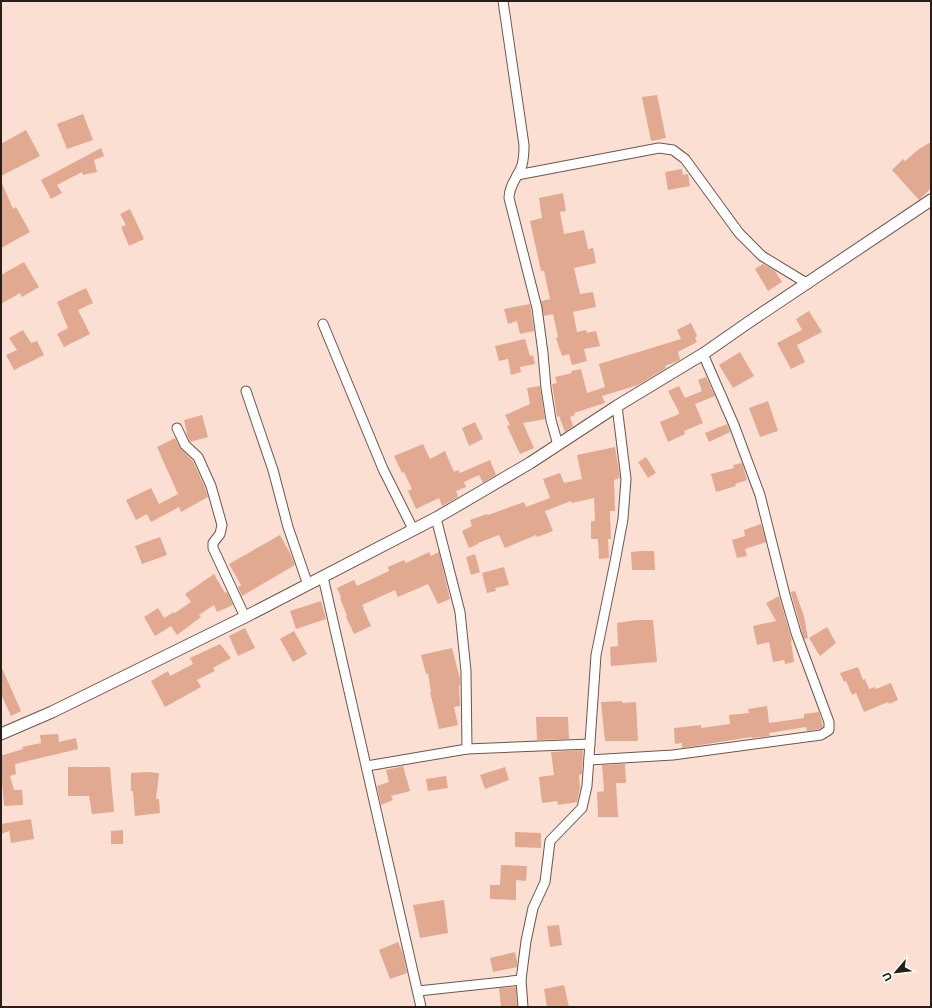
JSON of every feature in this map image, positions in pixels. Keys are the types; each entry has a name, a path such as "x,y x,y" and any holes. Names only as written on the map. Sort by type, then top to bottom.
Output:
{"street":[{"path":"502,1 524,145 524,155 517,175 510,187 509,198 537,308 550,414 558,445"},
{"path":"517,175 659,148 673,150 680,153 739,233 762,256 808,284"},
{"path":"1,734 58,709 245,617 436,518 558,445 617,406 703,354 931,200"},
{"path":"323,324 383,469 413,529"},
{"path":"589,760 673,755 820,735 829,730 829,722 796,633 784,594 760,496 734,425 703,354"},
{"path":"246,391 273,470 288,527 308,585"},
{"path":"523,1007 521,980 526,941 533,908 545,882 550,841 582,808 587,786 596,655 623,519 626,486 617,406"},
{"path":"177,428 185,445 198,457 211,486 222,525 220,534 213,543 213,548 245,617"},
{"path":"436,518 460,612 466,671 466,749"},
{"path":"323,577 421,1007"},
{"path":"367,766 466,749 590,744"},
{"path":"418,991 521,980"}],"building":[{"path":"657,95 666,138 651,141 642,97"},
{"path":"83,114 93,140 67,149 57,124"},
{"path":"26,130 40,156 1,176 1,144"},
{"path":"931,142 931,188 919,200 892,170 903,159 905,161 919,149"},
{"path":"101,148 104,156 94,160 97,172 83,175 82,172 57,185 62,193 51,199 41,180"},
{"path":"682,169 683,175 688,174 690,186 668,190 665,172"},
{"path":"1,181 13,209 16,207 30,232 1,248"},
{"path":"563,193 566,211 560,212 564,234 584,230 588,249 593,248 596,263 574,268 580,294 593,292 596,307 573,312 577,332 586,330 587,333 596,331 600,346 584,349 587,361 572,365 569,354 562,356 556,338 558,337 553,314 544,316 541,301 550,299 544,271 541,271 530,221 542,218 539,198"},
{"path":"130,209 144,239 129,246 121,227 126,225 120,214"},
{"path":"24,262 39,287 22,297 20,293 1,304 1,275"},
{"path":"763,264 775,271 782,282 768,291 755,269"},
{"path":"86,288 93,303 78,310 90,334 64,347 57,334 68,328 57,302"},
{"path":"530,304 534,331 520,334 517,321 508,324 504,309"},
{"path":"809,311 822,332 797,345 805,362 791,369 777,343 802,330 796,319"},
{"path":"691,323 697,336 695,338 697,342 678,352 680,360 665,366 666,368 638,385 602,396 605,403 574,413 575,415 570,417 573,426 565,432 559,416 557,417 552,384 557,383 555,377 581,369 587,393 605,387 599,364 681,339 677,330"},
{"path":"23,330 31,343 37,341 44,355 14,370 6,355 17,350 9,338"},
{"path":"525,339 530,356 533,355 535,364 520,367 521,372 511,375 508,359 499,361 495,346"},
{"path":"740,352 754,376 733,388 719,365"},
{"path":"706,377 715,396 695,404 703,423 684,431 685,434 668,442 660,422 679,414 679,412 668,391 679,386 685,398 702,391 698,380"},
{"path":"540,386 545,419 523,423 534,448 520,454 507,426 510,425 505,415 530,404 527,388"},
{"path":"768,401 778,431 760,437 749,408"},
{"path":"202,415 208,437 190,442 186,433 184,420"},
{"path":"475,422 483,439 469,446 462,428"},
{"path":"727,424 730,432 709,442 705,433"},
{"path":"175,438 181,449 193,461 208,497 181,512 179,507 151,522 147,514 136,520 126,500 151,488 159,504 178,494 157,447"},
{"path":"423,444 430,459 445,451 454,472 458,470 460,473 490,460 496,475 483,483 479,475 464,482 466,487 456,491 458,497 442,506 439,498 416,509 408,491 412,489 394,456"},
{"path":"615,447 620,478 614,480 615,511 610,511 611,539 608,539 609,558 599,559 598,539 591,539 591,521 595,521 594,498 572,503 571,501 545,511 553,531 537,537 536,535 505,548 499,535 469,548 462,531 472,526 470,520 524,502 526,507 550,498 543,479 560,473 564,483 582,479 577,455"},
{"path":"646,457 656,473 648,478 638,462"},
{"path":"742,463 747,480 735,484 736,486 716,492 711,474 734,468 733,465"},
{"path":"761,524 766,542 745,549 747,556 737,558 732,540 745,536 744,530"},
{"path":"280,535 295,565 242,596 238,587 241,585 229,564"},
{"path":"160,537 167,555 142,564 135,546"},
{"path":"654,551 655,570 632,570 631,552"},
{"path":"429,552 431,556 439,552 450,599 438,604 428,584 398,597 395,590 362,605 371,626 354,634 346,617 347,616 337,588 354,580 357,586 389,571 388,567 404,560 406,563"},
{"path":"475,554 480,572 471,575 466,557"},
{"path":"504,567 509,585 495,588 496,591 487,593 482,573"},
{"path":"214,574 225,593 227,592 233,605 217,612 214,605 199,615 201,617 177,635 171,626 155,636 144,617 158,608 164,618 174,612 175,613 191,602 185,594"},
{"path":"795,591 804,616 808,638 804,639 790,592"},
{"path":"779,596 792,641 794,662 785,664 784,660 773,662 769,642 757,645 753,626 776,621 766,603"},
{"path":"321,601 326,619 296,629 290,611"},
{"path":"636,620 653,620 657,662 611,666 610,647 618,646 617,623"},
{"path":"827,627 836,643 820,656 809,638"},
{"path":"245,628 255,648 238,656 229,636"},
{"path":"294,631 307,654 293,662 280,639"},
{"path":"220,644 231,658 213,668 215,671 197,680 201,687 165,707 151,681 168,671 170,676 193,664 190,658"},
{"path":"452,648 460,679 460,706 454,707 458,725 439,729 430,692 428,673 426,674 421,655"},
{"path":"1,666 21,711 11,716 1,694"},
{"path":"858,667 863,680 865,679 869,689 875,687 876,689 891,683 898,700 889,704 888,702 864,712 856,693 852,695 846,681 844,682 840,673"},
{"path":"622,701 622,703 636,702 638,741 605,741 601,702"},
{"path":"767,706 769,723 804,718 804,714 819,712 823,727 807,731 806,727 769,733 770,736 751,737 682,748 682,743 675,744 674,728 701,725 701,728 730,724 729,715 749,713 748,709"},
{"path":"536,717 568,717 569,739 537,740"},
{"path":"58,734 59,742 76,738 78,749 15,764 16,774 10,776 14,790 22,790 23,805 4,806 1,780 1,754 3,755 23,749 22,747 41,743 40,735"},
{"path":"583,750 582,774 579,775 580,788 577,802 558,805 557,801 542,803 539,777 554,775 551,752"},
{"path":"625,764 626,783 616,783 618,817 598,817 597,792 604,791 602,765"},
{"path":"403,766 410,791 391,796 393,800 381,805 377,786 389,782 386,770"},
{"path":"68,767 110,767 114,812 92,814 89,796 68,796"},
{"path":"505,767 509,780 485,789 480,775"},
{"path":"131,773 159,773 156,799 159,799 160,813 135,816 133,791 131,791"},
{"path":"446,776 448,788 428,791 426,779"},
{"path":"31,819 34,839 11,843 9,831 1,834 1,824"},
{"path":"123,830 123,844 111,844 111,831"},
{"path":"515,832 541,833 541,848 515,847"},
{"path":"501,865 527,866 526,881 516,880 516,900 490,899 490,885 500,885"},
{"path":"444,900 448,933 420,938 413,905"},
{"path":"559,925 562,945 550,947 547,926"},
{"path":"398,942 403,954 407,973 390,979 379,950"},
{"path":"515,952 517,967 493,972 490,958"},
{"path":"564,985 569,1007 547,1007 544,989"},
{"path":"516,987 517,1007 501,1007 499,988"}]}
